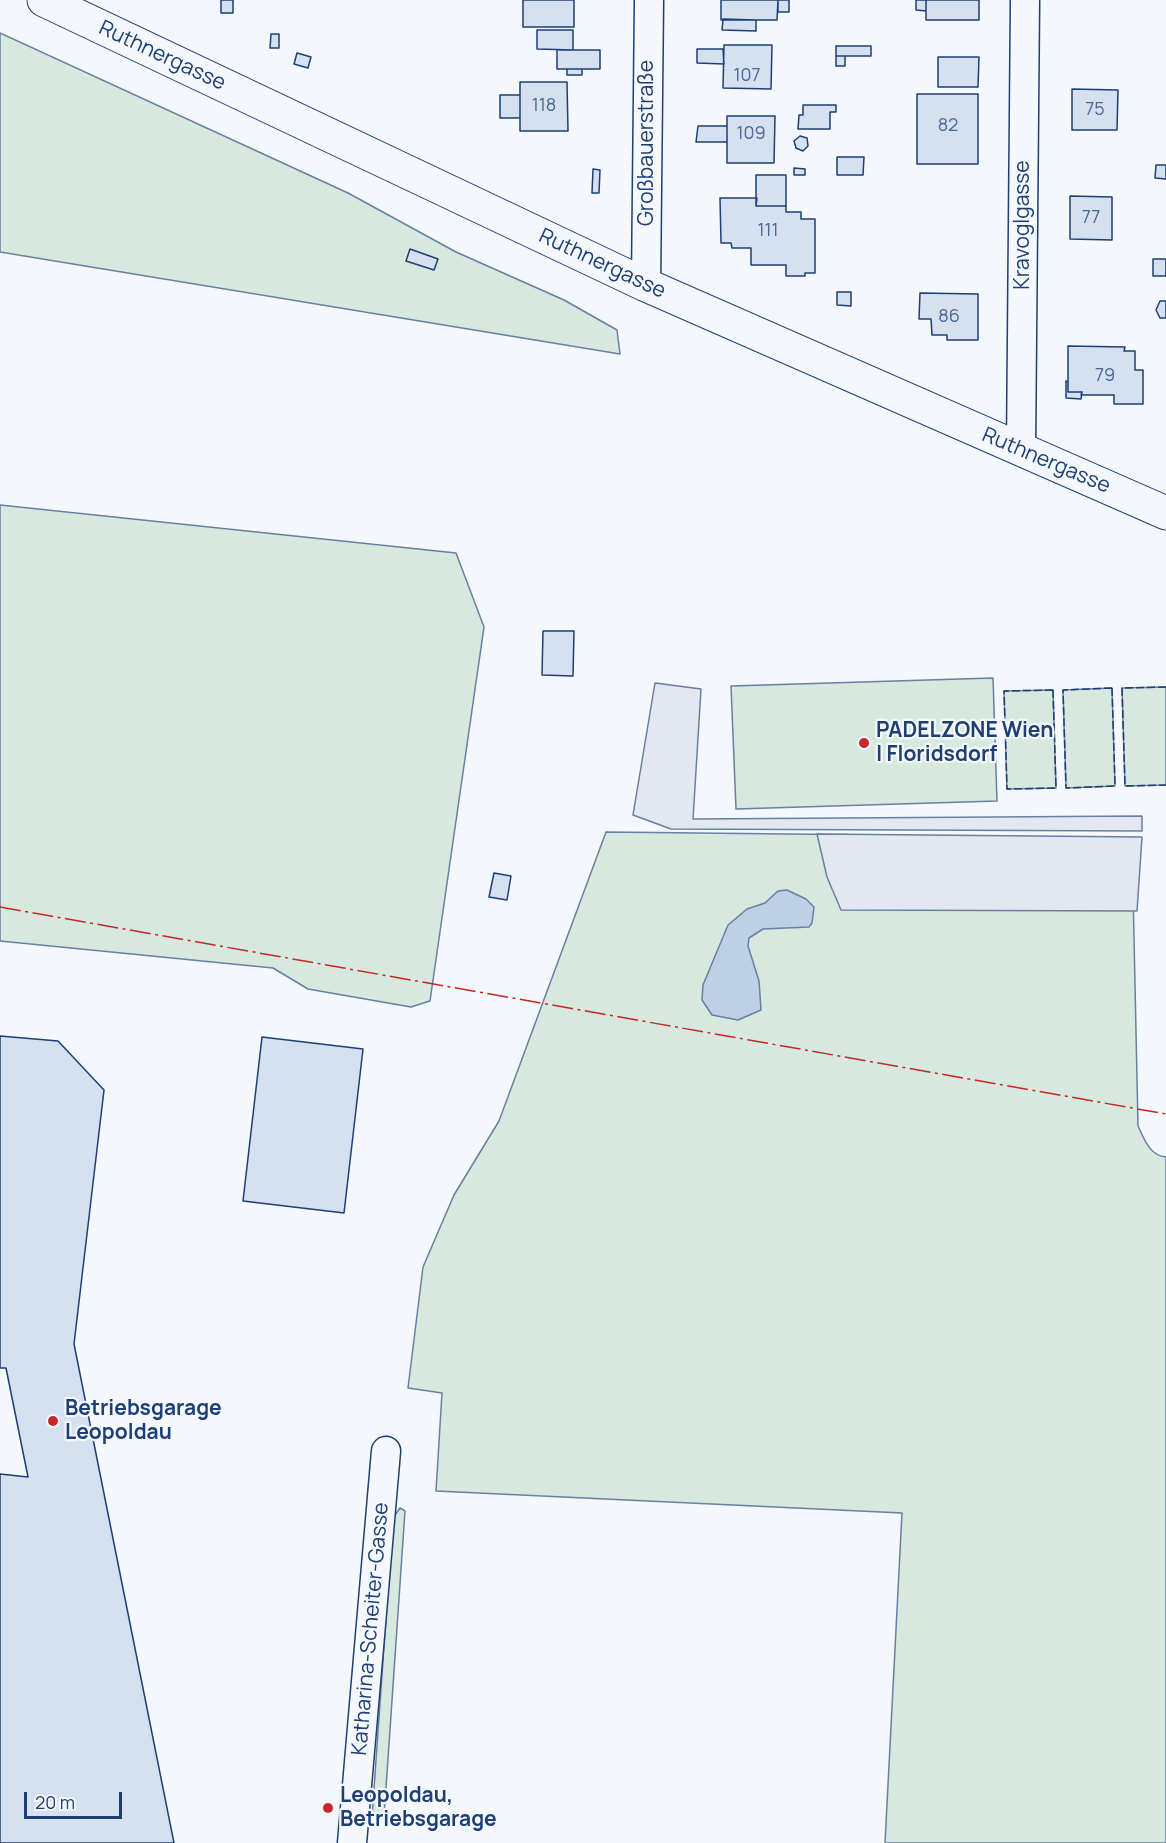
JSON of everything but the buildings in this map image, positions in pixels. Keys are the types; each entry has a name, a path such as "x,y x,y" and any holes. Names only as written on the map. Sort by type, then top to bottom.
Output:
{"street":[{"name":"Ruthnergasse","path":"44,0 646,285 1166,513"},
{"name":"Großbauerstraße","path":"646,285 648,0"},
{"name":"Kravoglgasse","path":"1022,451 1025,0"},
{"name":"Katharina-Scheiter-Gasse","path":"352,1843 386,1451"}],"shaded area":[{"path":"0,33 348,193 456,252 564,300 617,330 620,354 0,252"},
{"path":"0,505 456,553 484,627 430,1001 411,1007 308,989 273,968 0,941"},
{"name":"PADELZONE Wien | Floridsdorf","path":"993,678 997,801 736,809 731,686"},
{"path":"655,683 701,689 693,819 1142,816 1142,831 671,829 633,815"},
{"path":"1166,687 1166,785 1125,786 1122,688"},
{"path":"1112,688 1115,786 1066,788 1063,690"},
{"path":"1053,690 1056,788 1007,789 1004,691"},
{"path":"606,832 879,835 1132,842 1138,1126 1152,1150 1166,1157 1166,1843 885,1843 902,1513 436,1491 442,1393 408,1388 423,1267 454,1195 499,1121"},
{"path":"817,834 1142,837 1137,911 841,910 827,877"},
{"path":"400,1508 405,1511 384,1817 372,1817 393,1518"}],"water":[{"path":"787,890 806,899 814,907 812,923 809,927 763,929 749,938 748,946 759,981 761,1010 738,1020 712,1015 702,1000 703,985 728,925 747,909 765,903 778,891"}],"fence":[{"path":"1166,687 1122,688 1125,786 1166,785"},
{"path":"1112,688 1115,786 1066,788 1063,690 1112,688"},
{"path":"1053,690 1056,788 1007,789 1004,691 1053,690"}],"power":[{"path":"0,907 1166,1114"}],"place":[{"name":"PADELZONE Wien | Floridsdorf","path":"864,743"},
{"name":"Betriebsgarage Leopoldau","path":"53,1421"},
{"name":"Leopoldau, Betriebsgarage","path":"328,1808"}]}
